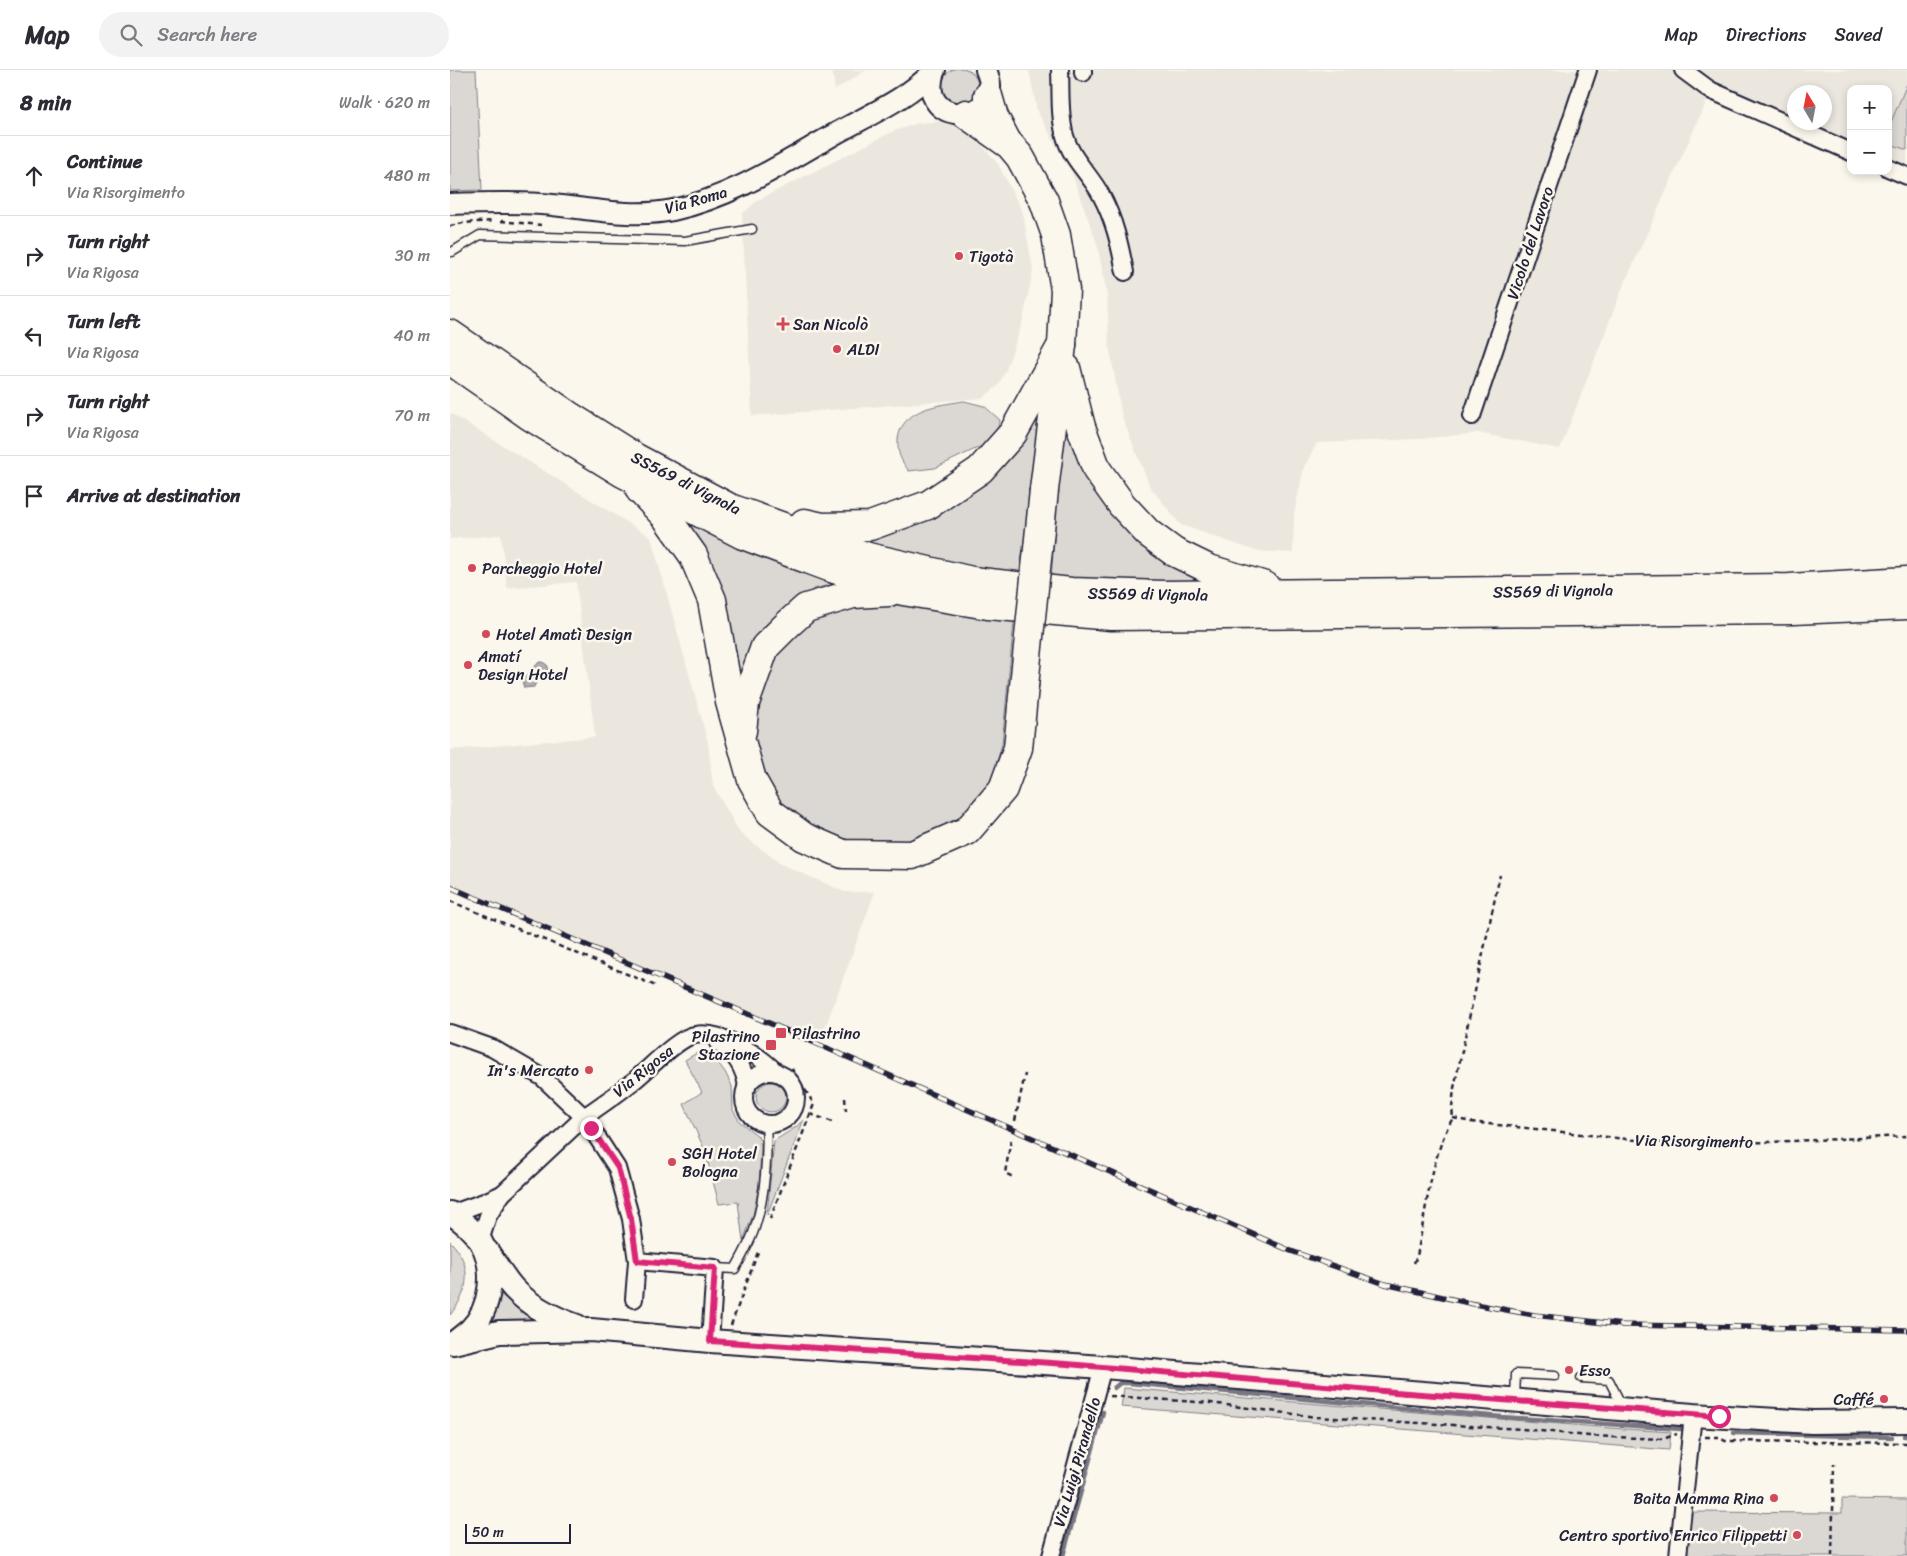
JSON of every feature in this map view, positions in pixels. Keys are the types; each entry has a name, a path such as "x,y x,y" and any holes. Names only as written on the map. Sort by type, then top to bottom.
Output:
{"highway":[{"path":"623,473 666,517 693,555 712,600 730,702 752,780 770,812 804,837 844,854 912,855 966,831 1003,789 1018,748 1044,490 1062,345 1065,290 1056,235 1044,201 1020,157 1010,145 994,118 987,83"},
{"path":"966,114 1010,145"},
{"name":"SS569 di Vignola","path":"450,334 568,415 636,458 730,508 868,557 972,581 1080,592 1163,595 1789,588 1907,581"},
{"path":"730,508 822,527 870,526 928,506 980,470 1013,432 1062,345"},
{"path":"1062,345 1069,384 1080,427 1096,470 1122,505 1148,533 1174,552 1209,569 1295,594"},
{"name":"SS569 di Vignola","path":"450,360 530,416 623,473 743,536 831,568 903,591 988,605 1110,616 1793,610 1907,605"},
{"path":"741,742 745,703 765,648 787,625 806,608 854,594 903,591"}],"main road":[{"path":"450,1213 473,1231 514,1288 530,1302 565,1322 591,1330"},
{"path":"452,1344 471,1329 484,1310 490,1288 489,1266 481,1243"},
{"path":"452,1344 499,1332 591,1330 719,1336 1624,1410 1691,1426 1907,1421"}],"street":[{"name":"Via Roma","path":"450,204 495,202 541,204 616,212 672,210 743,186 891,104 919,86 934,70"},
{"name":"Via Roma","path":"934,70 931,90 934,99 948,112 966,114"},
{"path":"1060,70 1064,135 1073,154 1101,194 1118,237 1125,272"},
{"name":"Vicolo del Lavoro","path":"1472,416 1588,70"},
{"path":"1683,70 1710,90 1847,150"},
{"path":"966,114 976,110 983,104 987,83"},
{"name":"Via Roma","path":"891,104 909,102 940,106"},
{"path":"1892,170 1907,176"},
{"path":"450,1033 492,1048 542,1077 584,1117 618,1168 631,1219 637,1261 634,1299"},
{"path":"706,1034 730,1051 738,1060 746,1076 745,1103 748,1110 758,1121 766,1124"},
{"name":"Via Rigosa","path":"481,1243 488,1216 502,1194 584,1117 632,1082 681,1040 694,1035 706,1034 731,1041 784,1070 784,1076 794,1088 796,1104 793,1111 782,1122 766,1124"},
{"path":"747,1088 752,1080 759,1075 784,1070"},
{"name":"Via Rigosa","path":"450,1213 502,1194"},
{"path":"637,1261 715,1268 719,1336"},
{"name":"Via Luigi Pirandello","path":"1051,1556 1104,1367"},
{"path":"1678,1556 1691,1426"}],"lane":[{"path":"452,252 480,235 685,241 752,229"},
{"path":"715,1268 735,1269 756,1224 762,1195 767,1136 766,1124"},
{"path":"1514,1401 1516,1374 1555,1376"},
{"path":"1581,1378 1609,1380 1624,1410"}],"path":[{"path":"1414,1263 1418,1256 1436,1164 1445,1131 1453,1118 1454,1088 1500,874"},
{"path":"450,901 656,986"},
{"path":"770,1219 814,1104 784,1070"},
{"path":"1015,1121 1025,1074"},
{"path":"845,1098 846,1111"},
{"path":"810,1114 833,1122"},
{"name":"Via Risorgimento","path":"1453,1118 1471,1122 1672,1144 1907,1136"},
{"path":"1011,1140 1005,1173 1015,1178"},
{"path":"719,1336 760,1247"},
{"path":"1121,1397 1211,1403 1316,1417 1522,1429 1589,1436 1663,1438 1691,1426"},
{"path":"1832,1556 1834,1464"}],"shaded area":[{"path":"960,68 973,73 978,86 973,99 960,104 947,99 942,86 947,73"},
{"path":"450,70 476,70 482,190 450,191"},
{"path":"832,70 866,70 835,90"},
{"path":"1029,70 1907,70 1907,178 1892,172 1892,85 1847,85 1847,152 1795,130 1832,130 1832,85 1787,85 1787,127 1710,94 1622,289 1560,449 1478,433 1419,439 1317,443 1304,467 1294,515 1293,553 1256,551 1181,525 1150,487 1122,417 1109,345 1107,294 1097,244 1072,174 1037,111"},
{"path":"1907,84 1907,150 1892,144 1892,120"},
{"path":"943,121 971,132 998,164 1023,213 1033,270 1023,320 1006,370 998,386 983,398 752,416 742,214 758,200 894,131 919,123"},
{"path":"964,401 984,406 1000,420 996,434 984,445 935,468 909,471 900,456 898,448 898,439 906,421 914,414 923,410"},
{"path":"1044,409 1019,575 930,561 843,537 1021,443"},
{"path":"450,413 651,537 708,742 713,786 740,833 781,864 845,892 875,892 819,1044 656,978 450,890 450,750 595,737 576,582 507,588 501,535 450,539"},
{"path":"1064,415 1099,490 1223,584 1051,579"},
{"path":"668,512 845,581 814,589 780,613 748,651 736,699"},
{"path":"882,600 1014,621 1002,744 990,786 957,822 909,844 856,845 808,828 771,791 752,742 752,700 774,651 804,619"},
{"path":"539,662 543,662 548,666 547,672 538,678 534,687 524,688 522,681"},
{"path":"702,1050 712,1055 725,1072 732,1086 733,1110 740,1122 758,1136 761,1146 759,1185 753,1215 743,1241 738,1202 719,1204 705,1151 684,1104 702,1092 685,1060"},
{"path":"771,1082 782,1086 786,1097 782,1108 771,1112 760,1108 756,1097 760,1086"},
{"path":"804,1119 767,1215 774,1141 796,1127"},
{"path":"450,1241 463,1259 466,1278 462,1297 450,1315"},
{"path":"500,1294 530,1317 532,1322 487,1327"},
{"path":"1124,1388 1671,1432 1669,1450 1121,1407"},
{"name":"Centro sportivo Enrico Filippetti","path":"1842,1499 1907,1500 1907,1556 1685,1556 1689,1512 1842,1513"}],"waterway":[{"path":"1114,1388 1120,1383 1129,1383 1502,1417 1681,1429"},
{"path":"1063,1556 1103,1412"},
{"path":"1734,1433 1892,1437"}],"railway":[{"path":"450,887 783,1029 1291,1251 1385,1284 1534,1315 1623,1325 1907,1330"}],"place":[{"name":"Tigotà","path":"959,256"},
{"name":"San Nicolò","path":"783,324"},
{"name":"ALDI","path":"837,349"},
{"name":"Parcheggio Hotel","path":"472,568"},
{"name":"Hotel Amatì Design","path":"486,634"},
{"name":"Amatí Design Hotel","path":"468,665"},
{"name":"Pilastrino","path":"781,1033"},
{"name":"Pilastrino Stazione","path":"771,1045"},
{"name":"In's Mercato","path":"589,1070"},
{"name":"SGH Hotel Bologna","path":"672,1162"},
{"name":"Esso","path":"1569,1370"},
{"name":"Caffé","path":"1884,1399"},
{"name":"Baita Mamma Rina","path":"1774,1498"},
{"name":"Centro sportivo Enrico Filippetti","path":"1797,1535"}],"route":[{"path":"591,1128 618,1168 631,1219 637,1261 715,1268 710,1341 1067,1364 1395,1392 1719,1416"}]}
